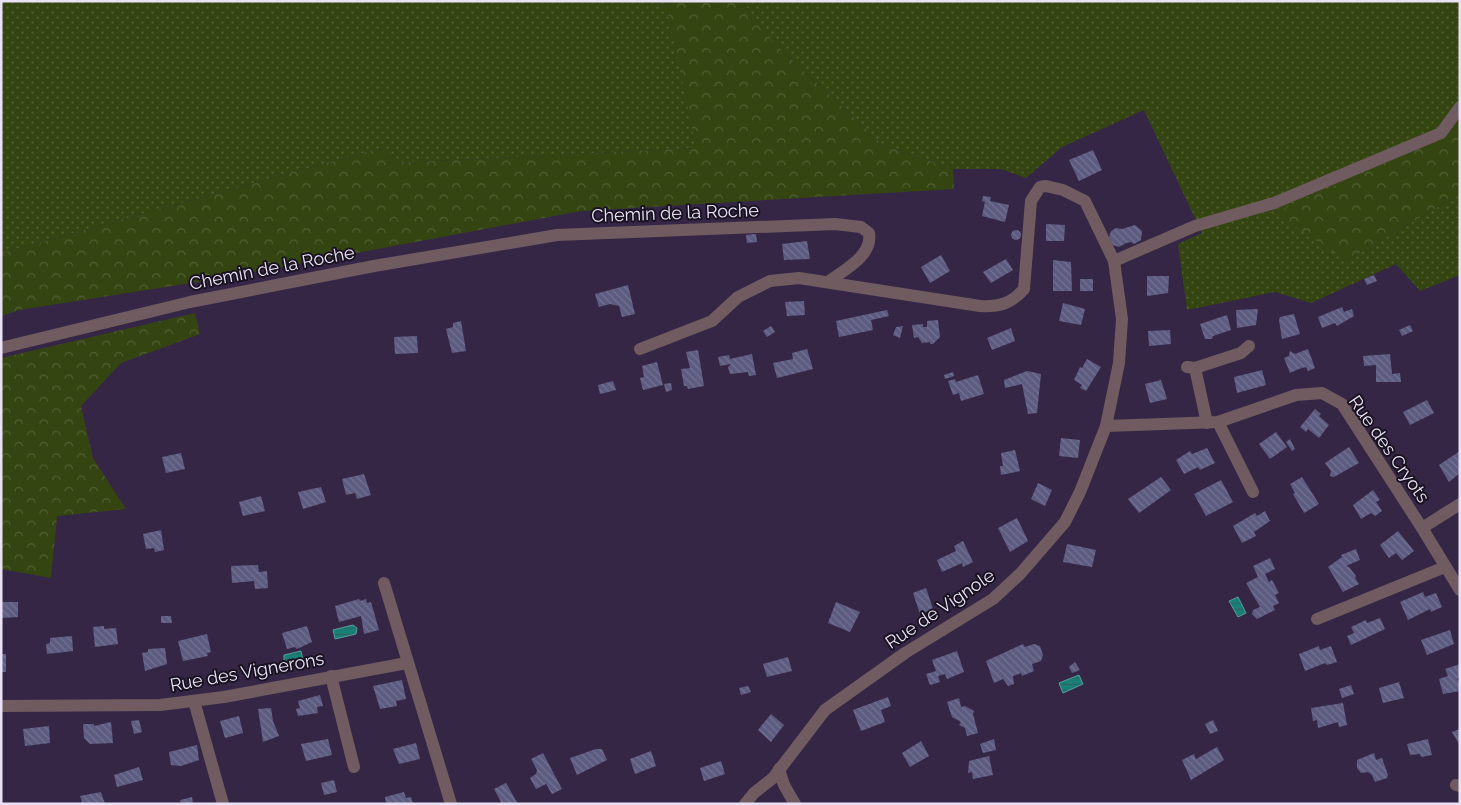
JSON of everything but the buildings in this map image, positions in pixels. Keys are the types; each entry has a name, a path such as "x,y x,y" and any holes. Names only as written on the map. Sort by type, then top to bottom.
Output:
{"street":[{"path":"640,349 712,321 738,297 770,281 799,278 980,306 998,307 1015,299 1024,289 1031,201 1040,187 1046,186 1064,190 1085,201 1114,261 1195,226 1274,203 1441,133 1460,107"},
{"name":"Chemin de la Roche","path":"1,348 190,302 374,266 557,235 835,224 861,226 868,233 870,241 862,256 828,282"},
{"name":"Rue de Vignole","path":"745,804 780,769 825,710 905,653 992,599 1020,574 1065,522 1080,492 1106,426 1119,363 1122,319 1114,261"},
{"path":"1249,346 1241,353 1191,368 1213,423 1253,492"},
{"name":"Rue des Cryots","path":"1106,426 1213,423 1296,395 1322,393 1342,404 1460,590"},
{"path":"1422,528 1460,504"},
{"path":"1317,619 1445,566"},
{"path":"384,583 450,804"},
{"name":"Rue des Vignerons","path":"1,706 160,705 224,697 407,663"},
{"path":"330,676 354,767"},
{"path":"194,701 223,804"},
{"path":"780,769 784,785 795,804"}],"green space":[{"path":"1,1 670,1 666,3 697,148 396,163 381,148 1,253"},
{"path":"670,1 742,1 774,43 883,145 953,169 954,189 581,211 223,278 19,310 1,316 1,253 381,148 396,163 696,148 666,3"},
{"path":"742,1 1460,1 1460,115 1346,261 1460,194 1460,275 1420,291 1396,264 1311,303 1275,292 1187,310 1178,244 1202,233 1144,110 1062,147 1026,178 1001,169 953,169 883,145 774,43"},
{"path":"1460,115 1460,194 1346,261 1275,213 1445,135"},
{"path":"195,313 200,334 121,363 81,406 93,458 126,509 57,516 51,578 1,569 1,358"}],"shaded area":[{"path":"1238,597 1246,613 1238,617 1229,601"},
{"path":"353,625 357,628 356,634 335,639 333,630"},
{"path":"301,651 303,660 286,664 284,655"},
{"path":"1079,675 1083,684 1063,693 1059,683"}]}
